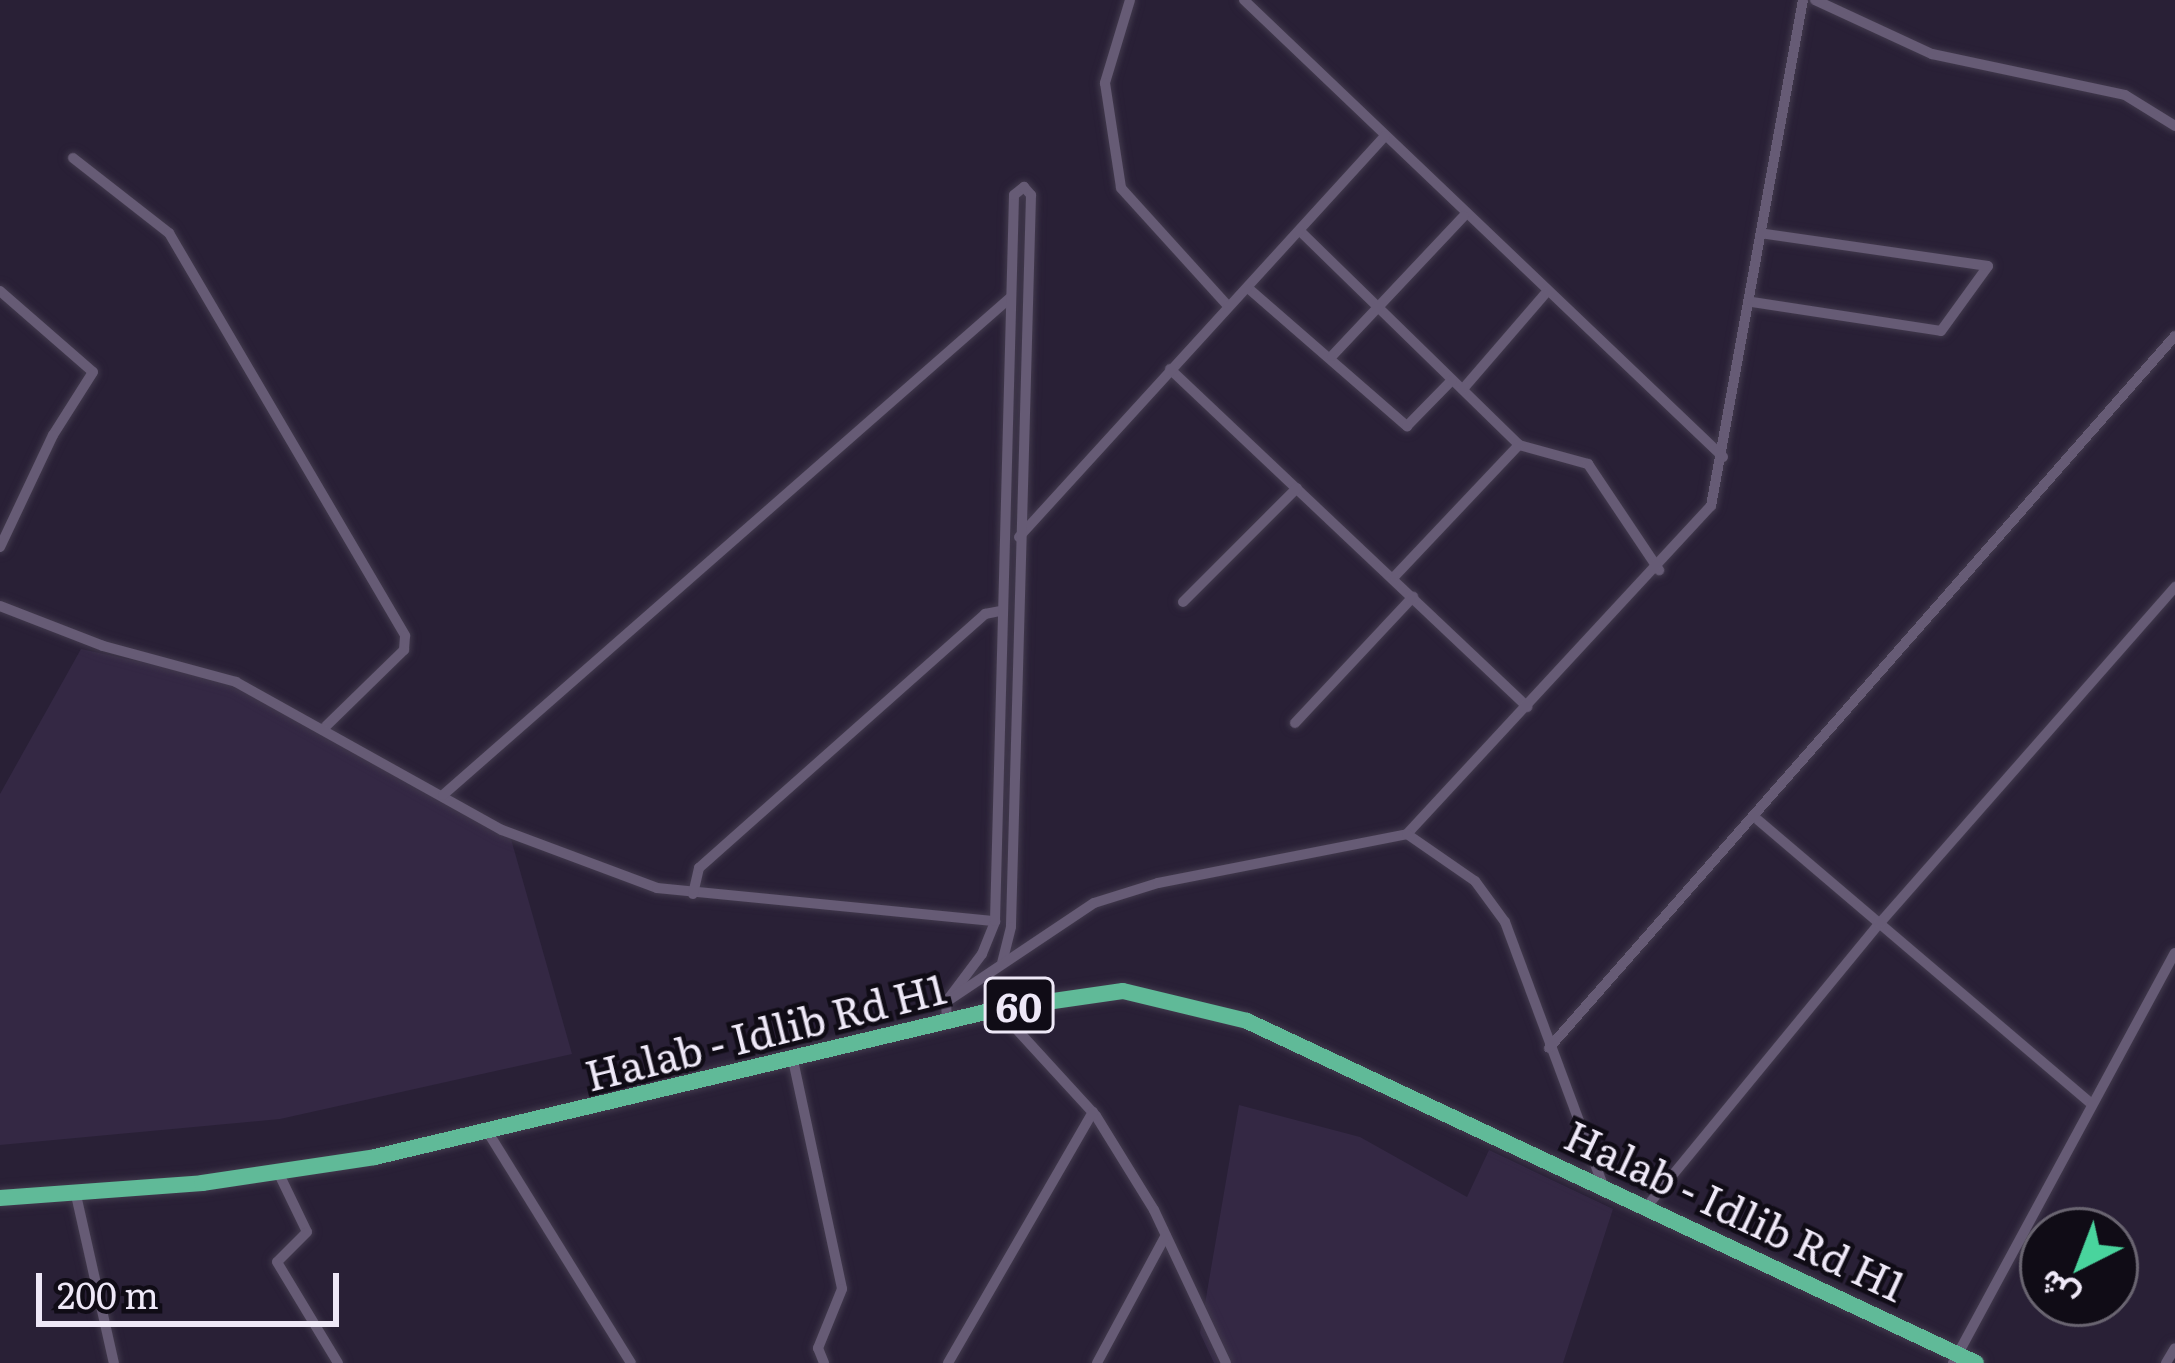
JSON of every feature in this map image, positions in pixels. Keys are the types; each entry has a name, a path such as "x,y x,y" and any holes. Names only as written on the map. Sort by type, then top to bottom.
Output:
{"highway":[{"name":"Halab - Idlib Rd H1","path":"0,1198 279,1174 489,1134 947,1021 1123,991 1202,1005 1648,1205 1955,1358 1976,1363"}],"street":[{"path":"1130,0 1105,83 1121,188 1228,306"},
{"path":"1244,0 1545,294 1723,457"},
{"path":"946,1002 1069,916 1126,891 1407,834 1659,570 1711,506 1765,234 1803,0"},
{"path":"1815,0 1932,53 2125,95 2175,126"},
{"path":"1003,555 1384,136"},
{"path":"73,158 169,233 405,636 404,650 326,726"},
{"path":"947,1021 946,1002 995,921 1014,195 1024,187 1031,195 1011,927 1002,962"},
{"path":"1332,356 1464,216"},
{"path":"1300,231 1519,445 1588,464 1659,570"},
{"path":"1752,302 1941,332 1988,266 1765,234"},
{"path":"1248,288 1332,356 1407,426 1452,380"},
{"path":"0,291 93,372 52,435 0,547"},
{"path":"1463,389 1545,294"},
{"path":"443,795 1011,298"},
{"path":"1549,1048 1758,820 2175,336"},
{"path":"1170,369 1528,707"},
{"path":"1394,578 1519,445"},
{"path":"1183,602 1297,488"},
{"path":"1648,1205 1879,924 2175,586"},
{"path":"1294,723 1414,596"},
{"path":"0,606 103,646 236,682 326,726 516,836 693,894 995,921"},
{"path":"693,894 699,868 985,614 1001,611"},
{"path":"1758,820 2092,1104"},
{"path":"1407,834 1492,900 1519,950 1549,1048 1604,1186"},
{"path":"1955,1358 2175,953"},
{"path":"998,1010 1093,1112 1166,1235 1226,1363"},
{"path":"794,1060 842,1289 818,1348 824,1363"},
{"path":"947,1363 1093,1112"},
{"path":"489,1134 631,1363"},
{"path":"279,1174 307,1232 277,1262 338,1363"},
{"path":"76,1195 114,1363"},
{"path":"1097,1363 1166,1235"},
{"path":"2166,1363 2175,1348"}],"shaded area":[{"path":"81,649 245,684 511,839 572,1054 280,1119 0,1145 0,794"},
{"path":"1239,1105 1360,1137 1467,1197 1489,1150 1613,1209 1563,1363 1214,1363 1200,1333"}]}
